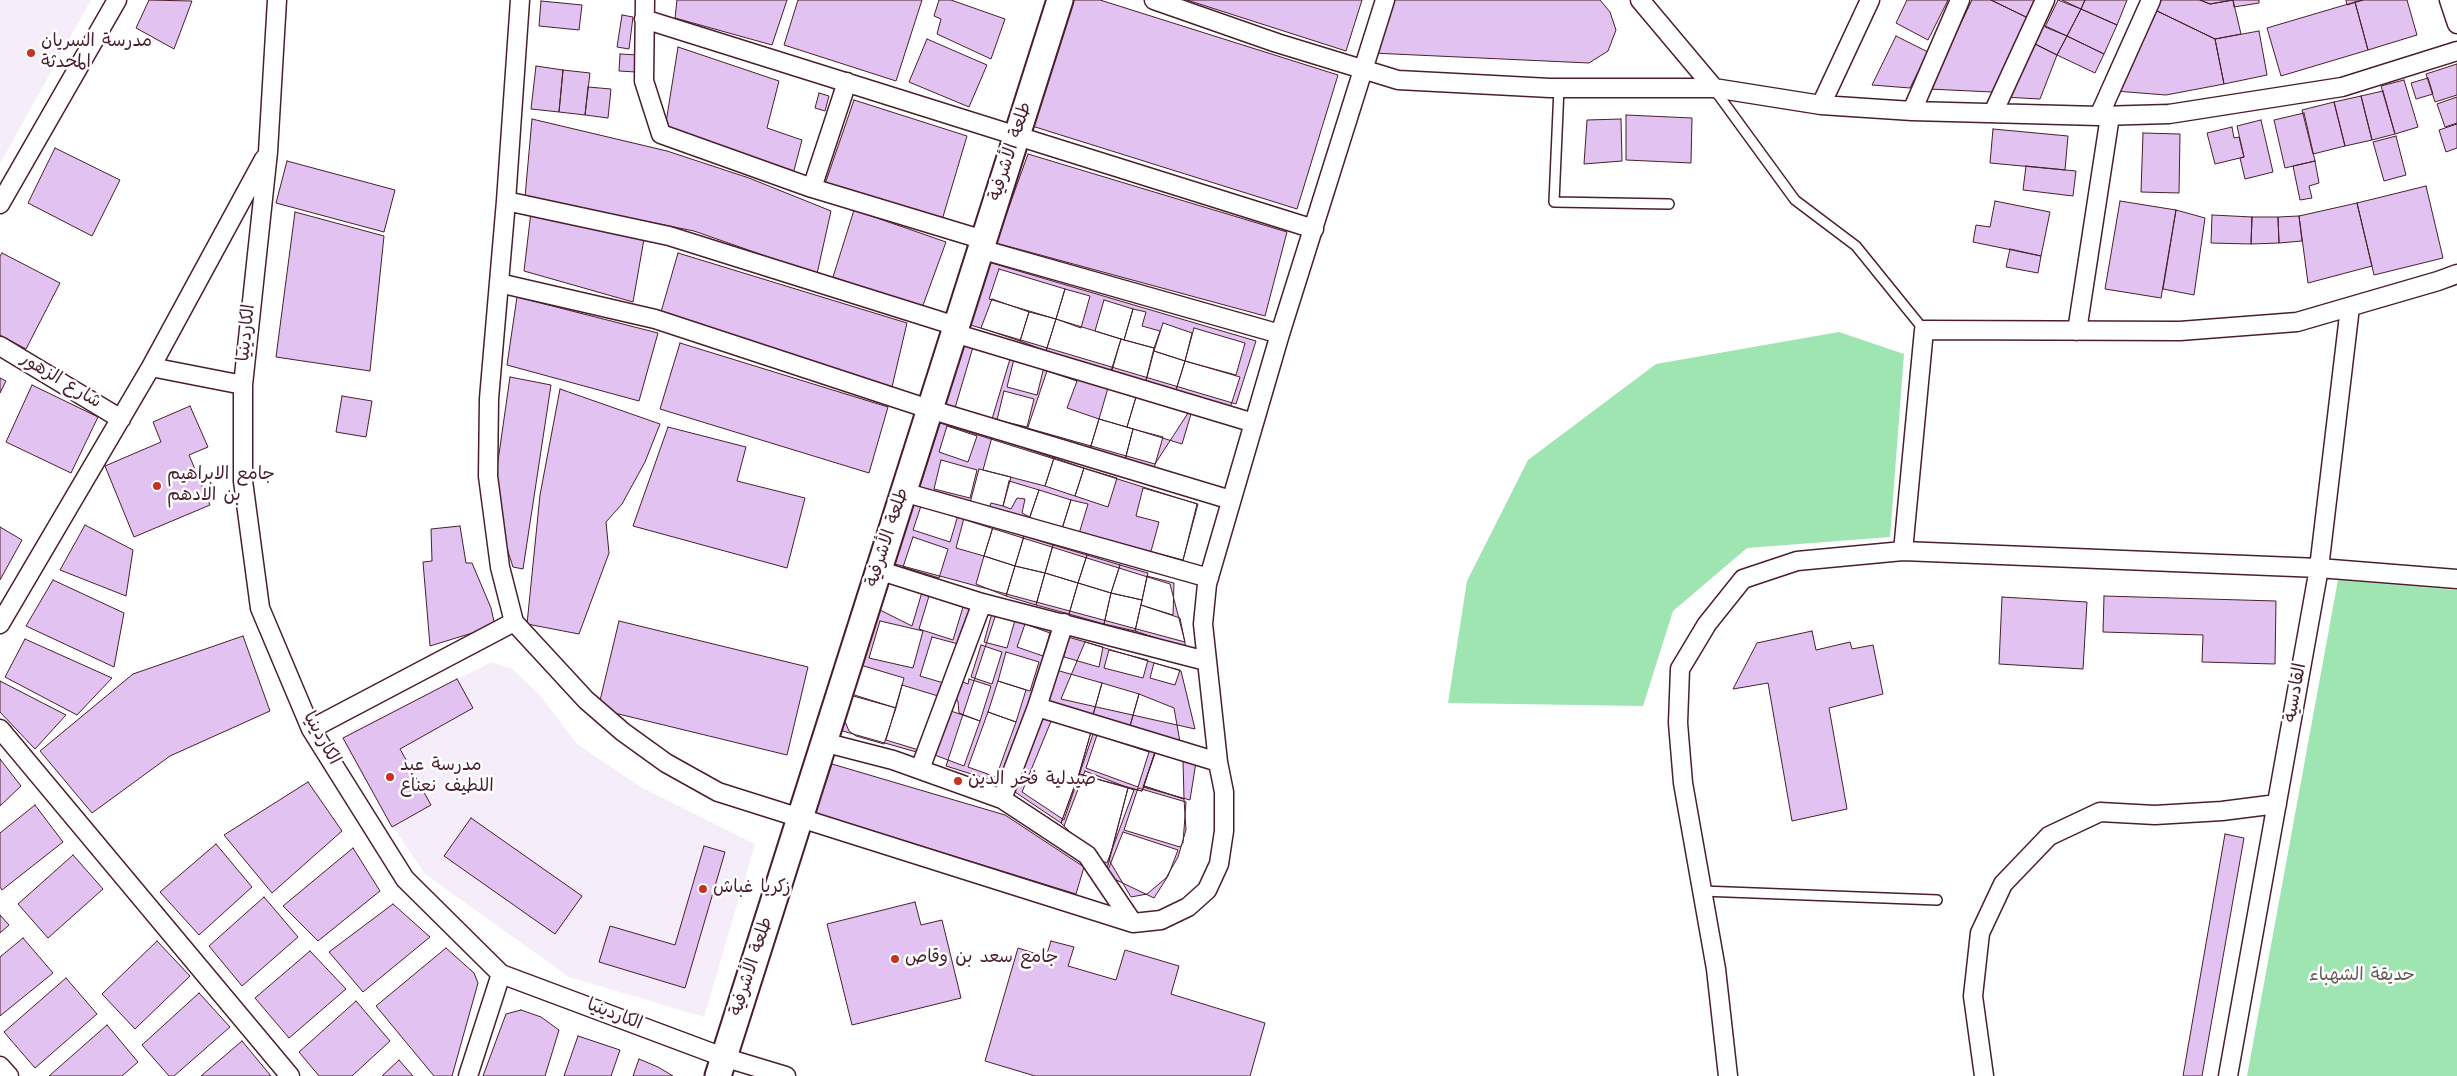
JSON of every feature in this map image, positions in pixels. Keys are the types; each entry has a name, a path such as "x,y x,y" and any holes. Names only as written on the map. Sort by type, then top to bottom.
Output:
{"main road":[{"name":"طلعة الأشرفية","path":"721,1067 1060,0"}],"street":[{"path":"0,204 117,0"},
{"name":"الكاردينيا","path":"277,0 268,152 243,385 243,481 260,608 311,728 405,879 501,974 721,1067 786,1076"},
{"path":"520,0 506,202 488,399 488,476 500,567 514,622 586,700 622,732 666,763 718,792 1134,923 1161,920 1188,907 1207,890 1219,864 1224,831 1224,792 1218,762 1203,624 1209,578 1280,334 1385,0"},
{"path":"645,0 644,80 661,134 812,188 982,244 1280,334"},
{"path":"1154,0 1277,43 1398,80 1559,88 1714,88 1821,105 1912,111 2104,116 2169,114 2342,87 2457,51"},
{"path":"1640,0 1714,88"},
{"path":"1821,105 1870,0"},
{"path":"1912,111 1960,0"},
{"path":"1993,113 2045,0"},
{"path":"2077,331 2104,116 2151,0"},
{"path":"2449,0 2457,24"},
{"path":"644,19 1314,229"},
{"path":"812,188 848,82"},
{"name":"الكاردينيا","path":"0,624 151,367 268,152"},
{"path":"506,202 669,236 955,329 1254,423"},
{"path":"1903,551 1924,330 2180,331 2297,322 2457,274"},
{"path":"499,283 654,319 930,410 1231,500"},
{"name":"القادسية","path":"2228,1076 2319,568 2350,307"},
{"name":"شارع الزهور","path":"0,346 121,418"},
{"path":"151,367 243,385"},
{"path":"903,492 1209,578"},
{"path":"1728,1076 1716,969 1682,783 1678,723 1680,669 1707,624 1744,579 1797,561 1903,551 2319,568 2457,579"},
{"path":"878,570 982,603 1206,661"},
{"path":"920,769 982,603"},
{"path":"311,728 514,622"},
{"path":"1002,800 1038,707 1064,623"},
{"path":"1038,707 1218,762"},
{"path":"0,729 290,1076"},
{"path":"824,742 920,769 1002,800 1087,855 1134,923"},
{"path":"1984,1076 1973,996 1980,933 2003,884 2049,836 2100,812 2155,815 2222,811 2277,804"},
{"path":"468,1076 501,974"},
{"path":"0,1066 8,1076"}],"lane":[{"path":"1559,88 1554,202 1669,204"},
{"path":"1714,88 1795,200 1856,246 1924,330"},
{"path":"1702,891 1937,900"}],"shaded area":[{"name":"مدرسة السريان المحدثة","path":"0,0 91,0 0,164"},
{"path":"492,662 512,669 539,694 577,744 639,786 755,844 704,1017 569,977 426,875 392,826 342,741 343,738 350,731"}],"green space":[{"path":"1839,332 1904,354 1890,537 1747,548 1673,611 1643,706 1448,703 1467,581 1528,460 1656,364"},
{"name":"حديقة الشهباء","path":"2338,580 2457,590 2457,1076 2247,1076"}],"building":[{"path":"149,0 192,1 174,49 136,28"},
{"path":"677,0 787,0 772,45 675,18"},
{"path":"798,0 922,0 896,81 784,45"},
{"path":"939,0 951,0 1005,19 991,59 937,34 941,19 934,16"},
{"path":"1074,0 1100,0 1338,75 1297,209 1032,126"},
{"path":"1187,0 1362,0 1346,51"},
{"path":"1389,0 1600,0 1610,12 1616,30 1608,51 1589,63 1372,53"},
{"path":"1907,0 1948,0 1928,40 1896,23"},
{"path":"1972,0 1991,0 2028,18 1992,92 1929,89"},
{"path":"1991,0 2036,0 2028,18"},
{"path":"2058,0 2081,9 2067,36 2045,27"},
{"path":"2062,0 2085,0 2081,9"},
{"path":"2085,0 2127,0 2117,25 2081,9"},
{"path":"2157,0 2200,0 2210,4 2233,0 2241,34 2215,39 2153,9"},
{"path":"2200,0 2233,0 2210,4"},
{"path":"2233,0 2259,0 2259,3 2234,7"},
{"path":"2346,0 2363,0 2347,5"},
{"path":"2363,0 2407,0 2417,35 2368,50 2355,2"},
{"path":"541,1 582,5 579,30 539,26"},
{"path":"2355,2 2368,50 2281,76 2267,28"},
{"path":"2081,9 2117,25 2104,54 2067,36"},
{"path":"2153,9 2215,39 2224,84 2166,95 2115,91"},
{"path":"622,15 633,17 629,49 617,47"},
{"path":"2039,23 2067,36 2057,55 2029,41"},
{"path":"2259,31 2267,75 2224,84 2215,39"},
{"path":"1896,36 1928,52 1910,88 1872,85"},
{"path":"2067,36 2104,54 2095,73 2057,55"},
{"path":"927,39 987,65 969,107 909,82"},
{"path":"2029,41 2057,55 2040,99 2003,97"},
{"path":"678,47 779,81 767,128 802,140 793,174 665,129"},
{"path":"620,54 638,55 636,72 619,71"},
{"path":"2457,64 2457,95 2435,102 2426,74"},
{"path":"536,66 563,70 559,112 531,109"},
{"path":"563,70 590,73 585,115 559,112"},
{"path":"2428,78 2433,94 2416,99 2411,83"},
{"path":"2404,80 2418,127 2395,134 2381,86"},
{"path":"588,87 611,89 608,118 585,115"},
{"path":"2383,91 2395,134 2372,140 2361,96"},
{"path":"819,93 829,96 825,111 815,108"},
{"path":"2361,96 2372,140 2345,146 2334,102"},
{"path":"2457,97 2457,123 2445,127 2437,104"},
{"path":"854,100 967,136 942,220 825,184"},
{"path":"2334,102 2345,146 2313,154 2302,110"},
{"path":"2304,113 2315,161 2285,168 2274,120"},
{"path":"1626,115 1692,118 1691,163 1626,160"},
{"path":"532,119 667,151 749,178 831,211 817,274 694,231 525,197"},
{"path":"1621,119 1622,161 1584,164 1587,120"},
{"path":"2261,120 2273,172 2245,179 2240,158 2244,157 2237,126"},
{"path":"2457,124 2457,148 2446,152 2439,130"},
{"path":"2232,127 2234,138 2239,137 2244,157 2215,164 2207,133"},
{"path":"1993,129 2068,136 2065,170 1990,163"},
{"path":"2143,133 2180,134 2179,193 2141,192"},
{"path":"2396,136 2406,175 2384,181 2373,142"},
{"path":"55,148 120,180 92,236 28,203"},
{"path":"1028,154 1287,232 1265,316 996,243"},
{"path":"287,161 395,190 384,232 276,203"},
{"path":"2315,161 2319,183 2309,186 2312,198 2300,200 2293,166"},
{"path":"2026,166 2076,171 2073,196 2023,190"},
{"path":"2426,186 2443,258 2374,275 2357,203"},
{"path":"1995,201 2050,212 2041,256 1973,242 1976,225 1990,227"},
{"path":"2120,201 2176,210 2161,298 2105,289"},
{"path":"2357,203 2372,266 2308,283 2299,216"},
{"path":"854,210 946,242 922,308 833,277"},
{"path":"2176,210 2205,218 2194,295 2163,289"},
{"path":"295,212 384,236 370,371 276,357"},
{"path":"531,212 644,239 633,302 524,271"},
{"path":"2212,215 2252,217 2251,244 2211,243"},
{"path":"2299,216 2302,241 2279,243 2278,217"},
{"path":"2252,217 2278,217 2279,243 2251,244"},
{"path":"2010,249 2041,256 2038,273 2006,267"},
{"path":"2,253 60,283 26,349 0,335 0,256"},
{"path":"678,253 907,323 892,387 661,312"},
{"path":"988,262 1256,341 1236,404 967,324"},
{"path":"999,269 1065,289 1056,319 989,299"},
{"path":"1065,289 1090,296 1081,328 1056,319"},
{"path":"517,297 658,333 639,401 507,365"},
{"path":"992,299 1029,312 1020,341 981,328"},
{"path":"1104,300 1133,309 1124,340 1095,331"},
{"path":"1133,309 1146,312 1142,326 1160,331 1154,348 1124,340"},
{"path":"1029,312 1056,319 1046,351 1020,341"},
{"path":"1056,319 1121,339 1111,371 1046,351"},
{"path":"1163,323 1192,333 1185,361 1154,351"},
{"path":"1194,328 1245,343 1236,375 1185,361"},
{"path":"1121,339 1154,348 1145,384 1111,374"},
{"path":"680,343 888,407 869,473 660,409"},
{"path":"961,343 1188,413 1155,464 942,404"},
{"path":"973,347 1010,359 992,419 955,408"},
{"path":"1154,351 1185,361 1176,390 1146,381"},
{"path":"1014,359 1044,367 1037,395 1007,387"},
{"path":"1185,361 1240,377 1230,408 1176,390"},
{"path":"1047,371 1077,381 1067,408 1099,419 1090,449 1026,433"},
{"path":"510,377 551,385 523,569 513,567 503,536 496,475"},
{"path":"0,378 6,381 0,393"},
{"path":"32,385 98,417 71,473 6,442"},
{"path":"1108,388 1136,397 1127,427 1099,419"},
{"path":"560,389 660,424 645,462 622,504 606,522 609,553 579,634 527,624 540,495"},
{"path":"1004,391 1034,399 1027,427 997,420"},
{"path":"342,396 372,401 366,437 336,432"},
{"path":"1136,397 1191,414 1182,444 1127,427"},
{"name":"جامع الابراهيم بن الادهم","path":"190,406 208,447 189,455 210,505 134,537 105,466 161,442 153,422"},
{"path":"1099,419 1133,429 1125,460 1090,449"},
{"path":"940,423 1197,504 1183,560 919,489"},
{"path":"947,426 977,436 968,462 939,452"},
{"path":"668,427 746,447 737,481 805,498 787,568 633,526"},
{"path":"1133,429 1163,437 1154,468 1125,460"},
{"path":"992,437 1054,458 1045,486 983,470"},
{"path":"1054,458 1084,468 1075,496 1045,486"},
{"path":"941,460 977,470 970,498 934,489"},
{"path":"1084,468 1117,478 1108,507 1075,496"},
{"path":"979,469 1011,477 1003,506 991,503 989,508 970,503"},
{"path":"1009,481 1039,490 1030,517 1022,513 1025,499 1017,498 1011,509 1003,506"},
{"path":"1143,488 1198,504 1182,564 1150,555 1159,522 1136,516"},
{"path":"1039,490 1071,500 1061,532 1028,522"},
{"path":"1071,500 1088,504 1078,537 1061,532"},
{"path":"911,503 1170,584 1185,642 895,564"},
{"path":"922,503 958,515 950,542 913,530"},
{"path":"964,518 993,527 984,556 956,548"},
{"path":"85,525 133,550 126,596 60,570"},
{"path":"460,526 466,563 472,563 491,608 495,626 430,646 423,562 432,561 431,529"},
{"path":"0,527 22,540 0,580"},
{"path":"993,527 1024,536 1015,566 984,556"},
{"path":"1024,536 1053,545 1045,573 1015,566"},
{"path":"913,537 948,549 939,578 903,567"},
{"path":"1053,545 1087,555 1078,583 1045,573"},
{"path":"1087,555 1120,565 1111,593 1078,583"},
{"path":"984,556 1015,566 1006,596 976,584"},
{"path":"1120,565 1148,573 1142,600 1111,593"},
{"path":"1015,566 1045,573 1036,605 1006,596"},
{"path":"1045,573 1078,583 1069,614 1036,605"},
{"path":"1147,576 1174,583 1173,615 1141,605"},
{"path":"53,580 124,613 114,667 26,626"},
{"path":"887,581 922,592 912,626 880,610"},
{"path":"886,582 973,608 927,755 839,730"},
{"path":"1078,583 1111,593 1104,624 1069,614"},
{"path":"1111,593 1142,600 1135,631 1104,624"},
{"path":"929,596 963,607 953,640 919,629"},
{"path":"2104,596 2276,601 2275,664 2202,662 2203,635 2103,632"},
{"path":"2002,597 2087,602 2083,669 1999,664"},
{"path":"1141,605 1180,618 1186,648 1135,631"},
{"path":"992,613 1015,620 1007,648 984,642"},
{"path":"996,614 1062,633 1006,785 946,766"},
{"path":"619,621 808,667 787,755 598,709"},
{"path":"880,621 923,631 913,668 869,658"},
{"path":"1025,624 1050,633 1043,656 1017,647"},
{"path":"1812,631 1816,650 1850,642 1852,649 1873,645 1883,694 1829,708 1847,809 1792,821 1768,683 1733,689 1757,643"},
{"path":"243,636 270,711 170,756 92,813 40,751 133,674"},
{"path":"932,637 962,645 947,684 920,676"},
{"path":"1068,637 1103,647 1099,667 1064,657"},
{"path":"25,639 112,678 77,715 5,677"},
{"path":"1085,642 1181,671 1195,729 1061,699"},
{"path":"981,645 1002,652 992,684 971,677"},
{"path":"1109,650 1148,660 1143,678 1104,668"},
{"path":"1006,652 1039,662 1030,691 998,681"},
{"path":"1154,663 1180,670 1175,685 1150,678"},
{"path":"857,664 904,678 896,708 848,693"},
{"path":"1056,670 1102,683 1093,715 1047,701"},
{"name":"مدرسة عبد اللطيف نعناع","path":"457,679 473,708 400,749 431,805 392,827 343,738"},
{"path":"969,679 991,686 980,721 959,713 958,702 954,693 958,680 968,684"},
{"path":"0,681 66,715 35,749 0,712"},
{"path":"998,681 1026,690 1016,722 988,712"},
{"path":"1102,683 1139,694 1130,726 1093,715"},
{"path":"902,685 938,696 922,751 886,740"},
{"path":"846,694 896,708 884,744 856,736 849,731 844,719"},
{"path":"1139,694 1174,708 1180,742 1130,726"},
{"path":"948,710 980,721 964,766 932,754"},
{"path":"988,712 1016,722 996,777 968,767"},
{"path":"1040,715 1091,732 1079,774 1061,823 1015,792"},
{"path":"1052,719 1094,731 1064,820 1022,792"},
{"path":"1091,732 1155,752 1142,791 1079,774"},
{"path":"1097,735 1149,752 1138,787 1086,768"},
{"path":"1156,751 1196,762 1190,800 1143,787"},
{"path":"1155,752 1183,761 1184,799 1144,786"},
{"path":"0,759 21,786 0,806"},
{"path":"832,764 1005,815 1084,867 1076,894 815,813"},
{"path":"1085,771 1134,790 1107,863 1098,859 1064,826"},
{"path":"1079,774 1128,788 1107,869 1061,823"},
{"path":"308,782 342,831 272,893 224,835"},
{"path":"1144,786 1184,799 1186,830 1178,857 1166,878 1147,894 1131,897 1109,860 1128,788 1142,791"},
{"path":"1138,788 1186,802 1183,843 1180,847 1124,830"},
{"path":"35,805 63,842 2,890 0,887 0,833"},
{"path":"471,818 582,896 555,934 444,856"},
{"path":"1123,832 1178,850 1168,876 1154,898 1106,875"},
{"path":"2225,834 2244,838 2202,1076 2183,1076"},
{"path":"216,844 252,887 199,935 160,892"},
{"name":"زكريا غباش","path":"704,846 725,852 685,988 599,962 610,926 675,945"},
{"path":"353,848 380,891 318,941 283,906"},
{"path":"73,855 103,889 48,938 18,904"},
{"path":"264,897 298,937 242,986 209,946"},
{"path":"915,902 921,925 942,920 961,998 852,1025 827,924"},
{"path":"393,904 430,937 363,992 329,952"},
{"path":"0,915 9,925 0,933"},
{"path":"23,938 53,973 0,1016 0,957"},
{"path":"157,941 190,976 135,1029 102,994"},
{"path":"1051,941 1074,947 1068,966 1116,980 1125,950 1179,966 1171,994 1265,1023 1250,1076 1035,1076 985,1061 1018,948 1046,957"},
{"path":"446,948 474,973 478,983 452,1076 434,1076 376,1006"},
{"path":"310,951 346,989 289,1038 255,998"},
{"path":"66,978 97,1014 35,1068 4,1032"},
{"path":"199,993 230,1027 174,1076 169,1076 142,1045"},
{"path":"356,1001 390,1041 352,1076 319,1076 299,1052"},
{"path":"521,1010 541,1017 559,1030 545,1076 483,1076 506,1014"},
{"path":"107,1025 138,1062 122,1076 49,1076"},
{"path":"578,1036 620,1050 611,1076 564,1076"},
{"path":"242,1041 271,1076 201,1076"},
{"path":"639,1059 658,1067 673,1076 633,1076"},
{"path":"399,1060 413,1076 382,1076"}],"place":[{"name":"مدرسة السريان المحدثة","path":"31,53"},
{"name":"جامع الابراهيم بن الادهم","path":"157,486"},
{"name":"مدرسة عبد اللطيف نعناع","path":"390,777"},
{"name":"صيدلية فخر الدين","path":"958,781"},
{"name":"زكريا غباش","path":"703,889"},
{"name":"جامع سعد بن وقاص","path":"895,959"}]}
